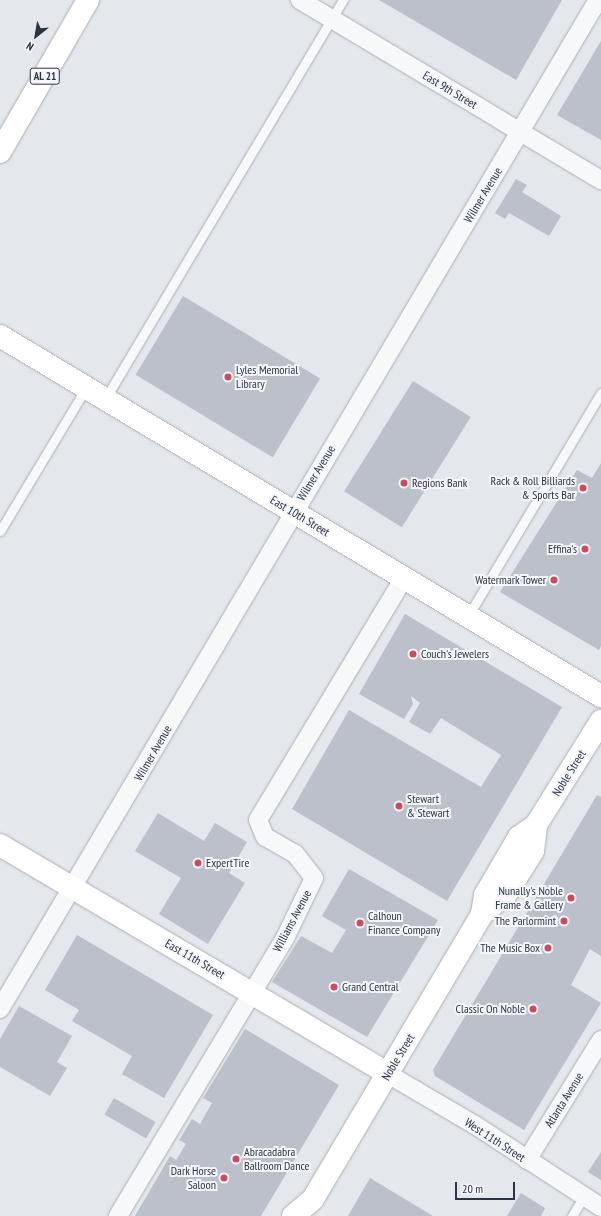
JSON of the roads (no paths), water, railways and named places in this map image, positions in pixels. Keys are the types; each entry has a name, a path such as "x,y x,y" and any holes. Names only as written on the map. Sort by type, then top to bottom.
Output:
{"main road":[{"name":"AL 21","path":"0,152 88,0"},
{"name":"East 10th Street","path":"0,336 601,696"},
{"name":"Noble Street","path":"293,1216 312,1208 388,1074 482,914 485,895 519,837 536,825 601,721"},
{"name":"East 11th Street","path":"0,846 73,890 252,992 388,1074"}],"street":[{"name":"East 9th Street","path":"300,0 601,180"},
{"name":"Wilmer Avenue","path":"0,1009 73,890 292,511 521,132 598,0"},
{"name":"Williams Avenue","path":"118,1216 286,936 314,878 295,854 265,837 258,820 404,578"},
{"name":"Atlanta Avenue","path":"527,1160 601,1040"},
{"name":"West 11th Street","path":"388,1074 601,1207"}],"lane":[{"path":"105,399 343,0"},
{"path":"0,531 86,388"},
{"path":"468,616 601,393"},
{"path":"572,1216 584,1196"}],"place":[{"name":"Lyles Memorial Library","path":"228,377"},
{"name":"Regions Bank","path":"404,483"},
{"name":"Rack & Roll Billiards & Sports Bar","path":"583,488"},
{"name":"Effina's","path":"585,549"},
{"name":"Watermark Tower","path":"554,580"},
{"name":"Couch's Jewelers","path":"413,654"},
{"name":"Stewart & Stewart","path":"399,806"},
{"name":"ExpertTire","path":"198,863"},
{"name":"Nunally's Noble Frame & Gallery","path":"571,898"},
{"name":"The Parlormint","path":"564,921"},
{"name":"Calhoun Finance Company","path":"360,923"},
{"name":"The Music Box","path":"548,948"},
{"name":"Grand Central","path":"334,987"},
{"name":"Classic On Noble","path":"533,1009"},
{"name":"Abracadabra Ballroom Dance","path":"236,1159"},
{"name":"Dark Horse Saloon","path":"224,1178"}]}
